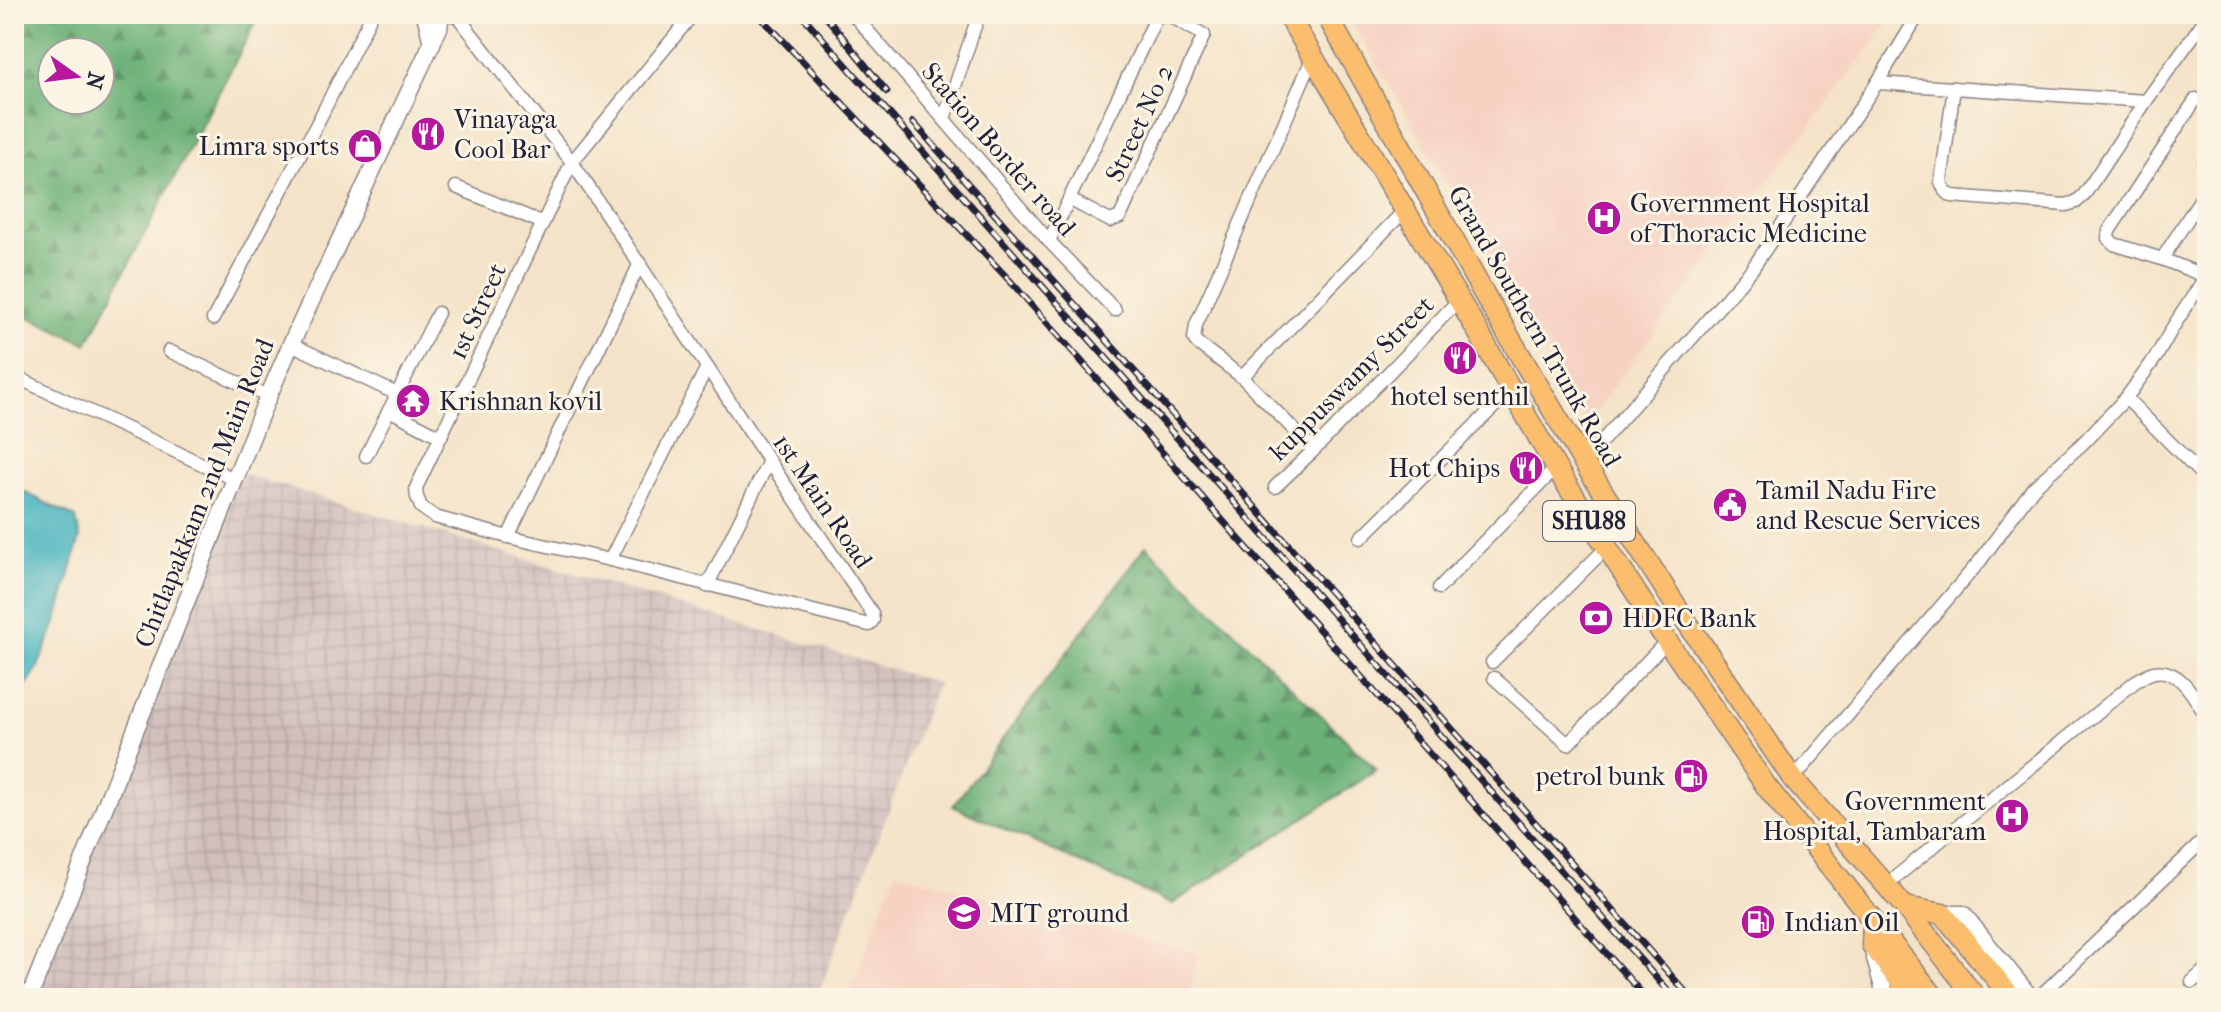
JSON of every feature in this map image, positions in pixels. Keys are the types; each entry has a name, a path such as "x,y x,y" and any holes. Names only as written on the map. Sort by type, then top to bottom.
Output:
{"main road":[{"name":"Grand Southern Trunk Road","path":"1287,14 1556,468 1667,641 1766,786 1935,998"},
{"name":"Grand Southern Trunk Road","path":"1326,14 1488,301 1581,458 1680,612 1793,779 1905,907 1976,998"},
{"path":"1905,907 1949,920 2012,998"},
{"path":"1873,921 1872,945 1913,998"}],"street":[{"path":"213,319 372,14"},
{"path":"425,14 432,44"},
{"name":"Chitlapakkam 2nd Main Road","path":"29,998 268,396 432,44 441,14"},
{"name":"1st Main Road","path":"452,14 459,18 572,162 872,613 873,620 869,625 863,624 707,586"},
{"name":"1st Street","path":"508,537 435,517 421,507 416,488 572,162 693,14"},
{"name":"Station Border road","path":"853,14 1049,241 1115,310"},
{"path":"944,119 979,14"},
{"path":"1049,241 1158,14"},
{"name":"Street No 2","path":"1069,199 1110,221 1120,217 1204,35 1167,14"},
{"path":"1581,458 1604,439 1752,269 1877,83 1919,14"},
{"path":"1954,88 1941,182 1945,191 1952,196 2066,205 2084,195 2207,15"},
{"path":"1313,57 1196,325 1194,339 1242,377 1314,450"},
{"path":"1877,83 2146,101"},
{"path":"1793,779 1980,561 2033,488 2082,444 2126,398 2156,357 2206,277 2114,244 2108,238 2109,231 2196,99"},
{"path":"456,187 543,223"},
{"path":"2162,259 2207,189"},
{"path":"1242,377 1405,210"},
{"path":"640,263 508,537 707,586 769,461"},
{"name":"kuppuswamy Street","path":"1275,487 1458,301"},
{"path":"366,456 438,313"},
{"path":"291,344 397,394"},
{"path":"169,351 268,396"},
{"path":"610,560 707,367"},
{"path":"14,376 234,479"},
{"path":"1361,538 1511,390"},
{"path":"2126,398 2204,477"},
{"path":"389,410 441,437"},
{"path":"1439,588 1556,468"},
{"path":"1492,662 1606,548"},
{"path":"1494,678 1568,744 1667,641"},
{"path":"1886,885 2136,681 2153,672 2168,673 2186,684 2207,717"},
{"path":"2038,998 2207,837"},
{"path":"1949,920 1963,914 2031,998"},
{"path":"1872,945 1886,998"},
{"path":"2192,982 2207,968"}],"shaded area":[{"name":"Government Hospital of Thoracic Medicine","path":"1348,14 1895,14 1587,422"},
{"path":"240,473 937,683 817,998 36,998"},
{"name":"MIT ground","path":"896,872 1199,954 1188,998 848,998"}],"green space":[{"path":"14,14 260,14 87,344 14,310"},
{"path":"1146,546 1377,770 1172,904 953,806"}],"water":[{"path":"14,487 76,518 80,537 57,620 37,669 17,700 14,718"}],"railway":[{"path":"758,14 1012,283 1646,998"},
{"path":"801,14 1674,998"},
{"path":"824,14 887,92"},
{"path":"913,122 1691,998"}],"place":[{"name":"Vinayaga Cool Bar","path":"428,134"},
{"name":"Limra sports","path":"365,146"},
{"name":"Government Hospital of Thoracic Medicine","path":"1604,218"},
{"name":"hotel senthil","path":"1460,358"},
{"name":"Krishnan kovil","path":"413,401"},
{"name":"Hot Chips","path":"1526,468"},
{"name":"Tamil Nadu Fire and Rescue Services","path":"1730,505"},
{"name":"HDFC Bank","path":"1596,618"},
{"name":"petrol bunk","path":"1691,776"},
{"name":"Government Hospital, Tambaram","path":"2012,816"},
{"name":"MIT ground","path":"964,913"},
{"name":"Indian Oil","path":"1758,922"}]}
